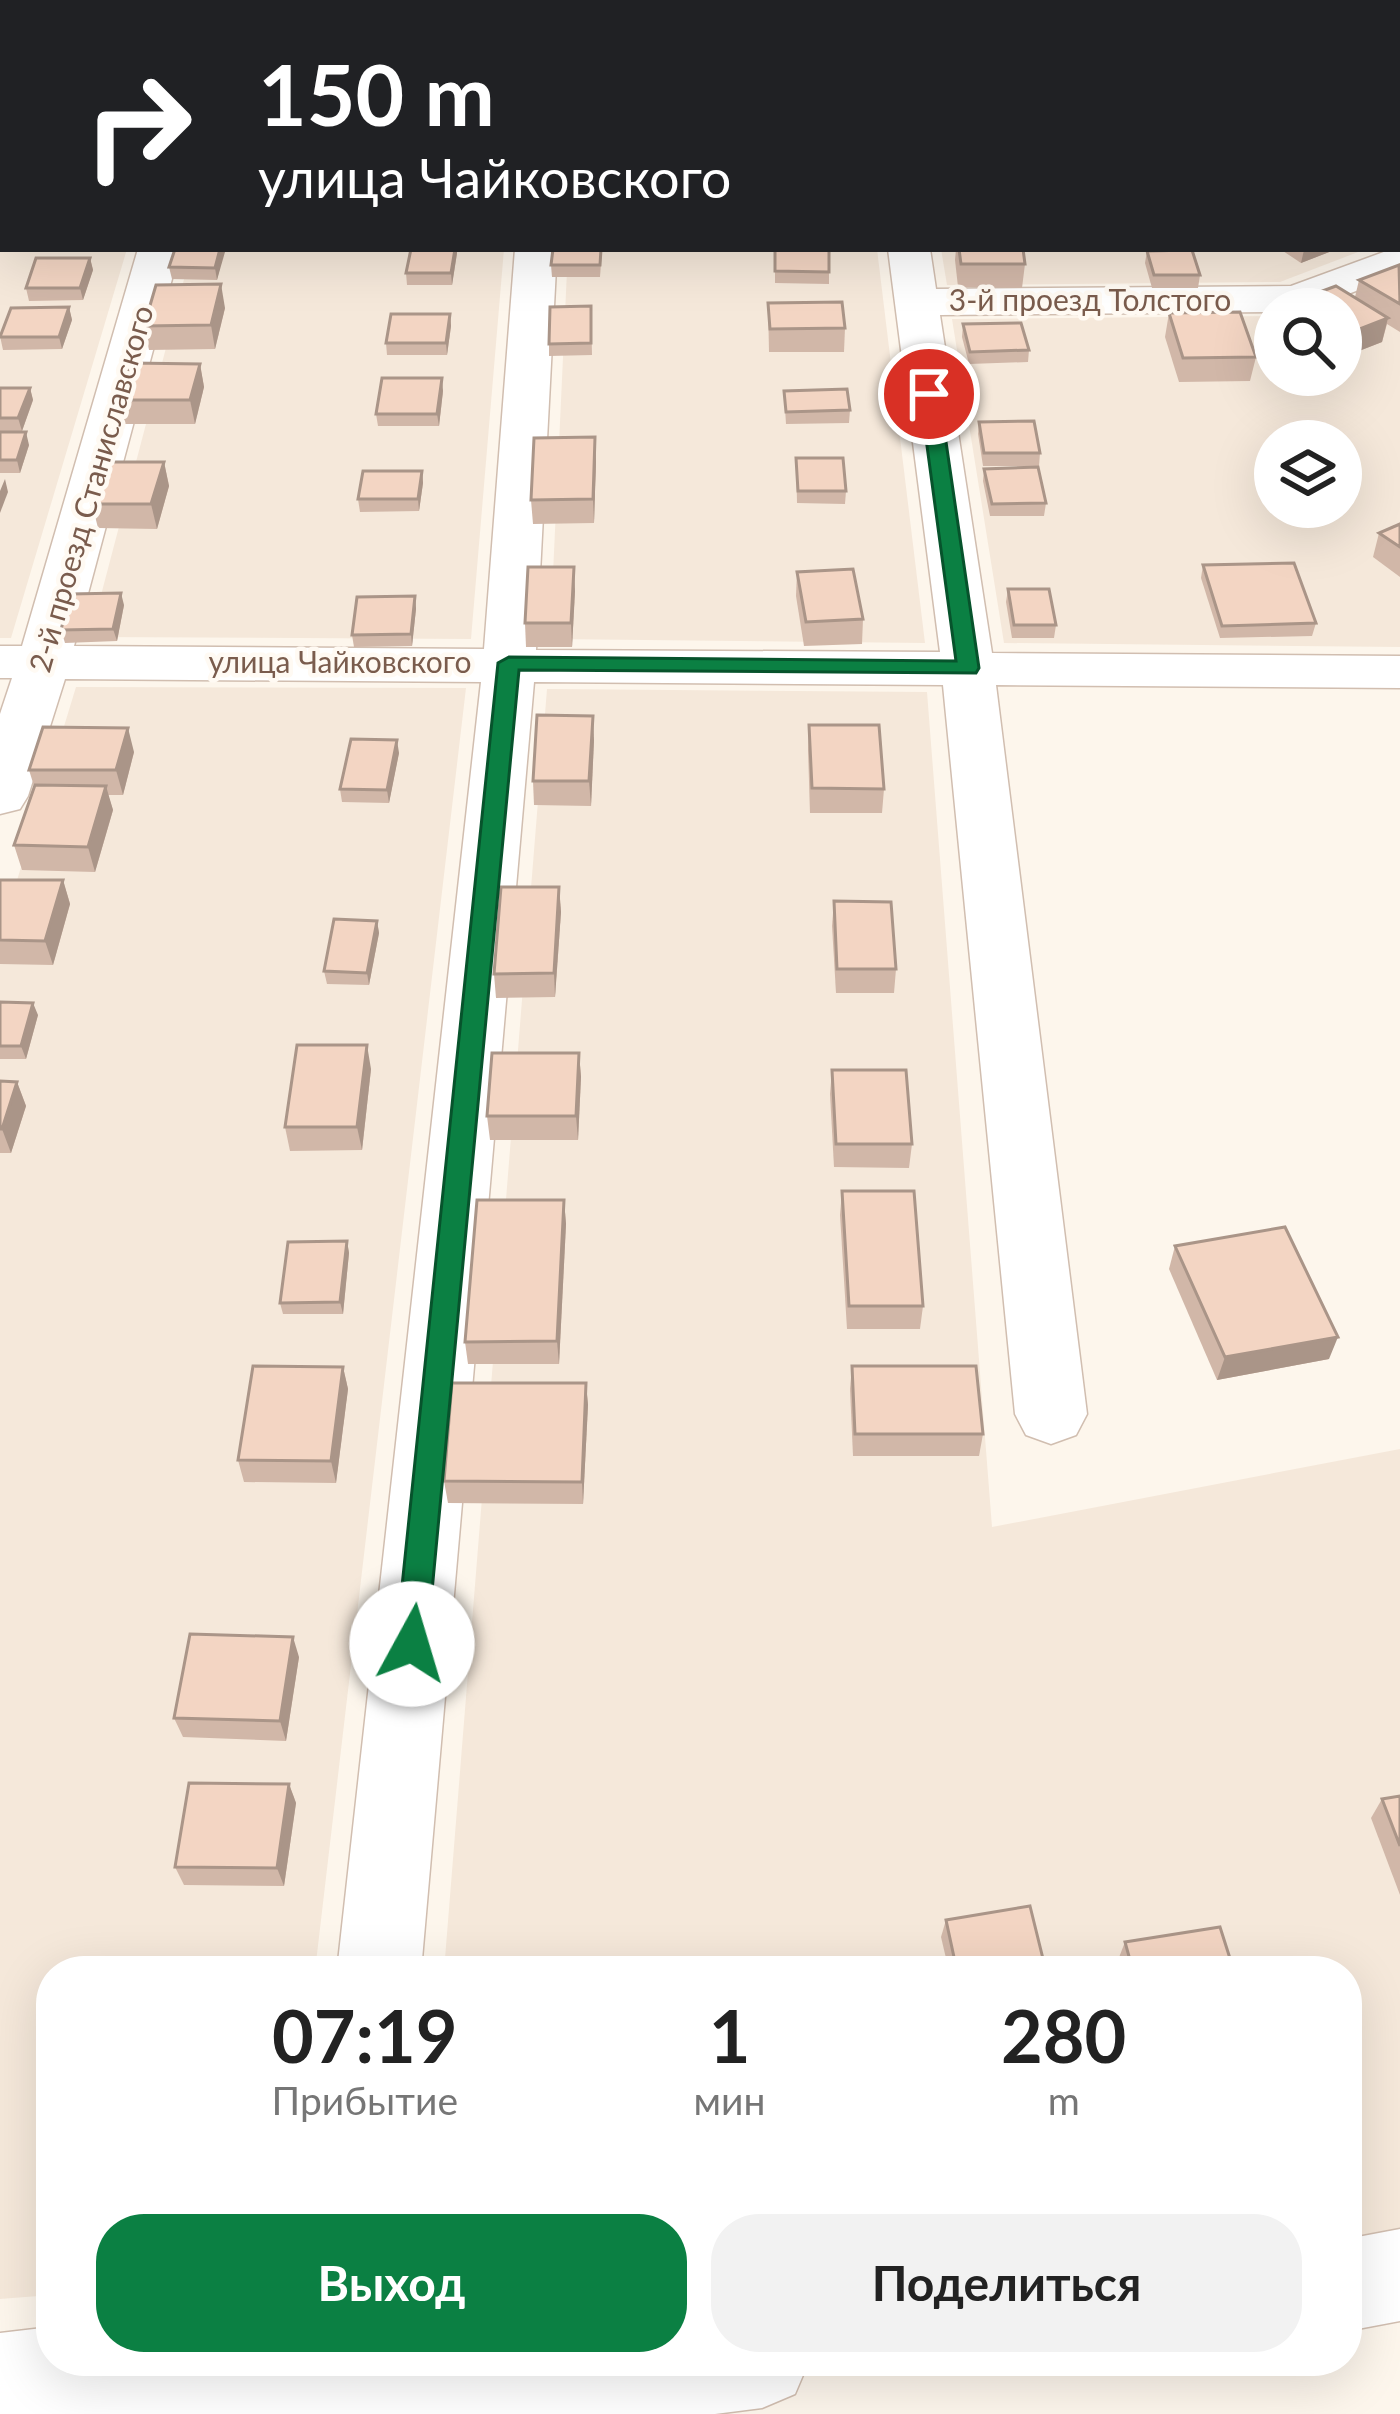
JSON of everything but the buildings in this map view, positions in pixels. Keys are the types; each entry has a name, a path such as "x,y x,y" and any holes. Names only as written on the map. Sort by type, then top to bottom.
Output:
{"street":[{"name":"2-й проезд Станиславского","path":"0,796 22,662 159,252"},
{"path":"380,1956 509,663 536,252"},
{"path":"909,252 968,668 1051,1414"},
{"name":"3-й проезд Толстого","path":"916,302 1297,299 1400,259"},
{"name":"улица Чайковского","path":"22,662 1400,672"},
{"path":"1362,2282 1400,2276"},
{"path":"0,2380 36,2376"}],"shaded area":[{"path":"0,252 126,252 11,638 0,638"},
{"path":"191,252 504,252 471,639 90,637"},
{"path":"568,252 877,252 925,643 550,639"},
{"path":"942,252 1358,252 1280,282 947,285"},
{"path":"1400,278 1400,647 1004,643 952,319 1254,316 1254,396 1362,396 1362,293"},
{"path":"76,687 466,688 317,1956 36,1956 36,2296 0,2299 0,936"},
{"path":"547,689 927,692 992,1527 1400,1449 1400,2228 1362,2239 1362,1956 445,1956"}],"route":[{"path":"412,1644 509,663 968,668 929,394"}]}
